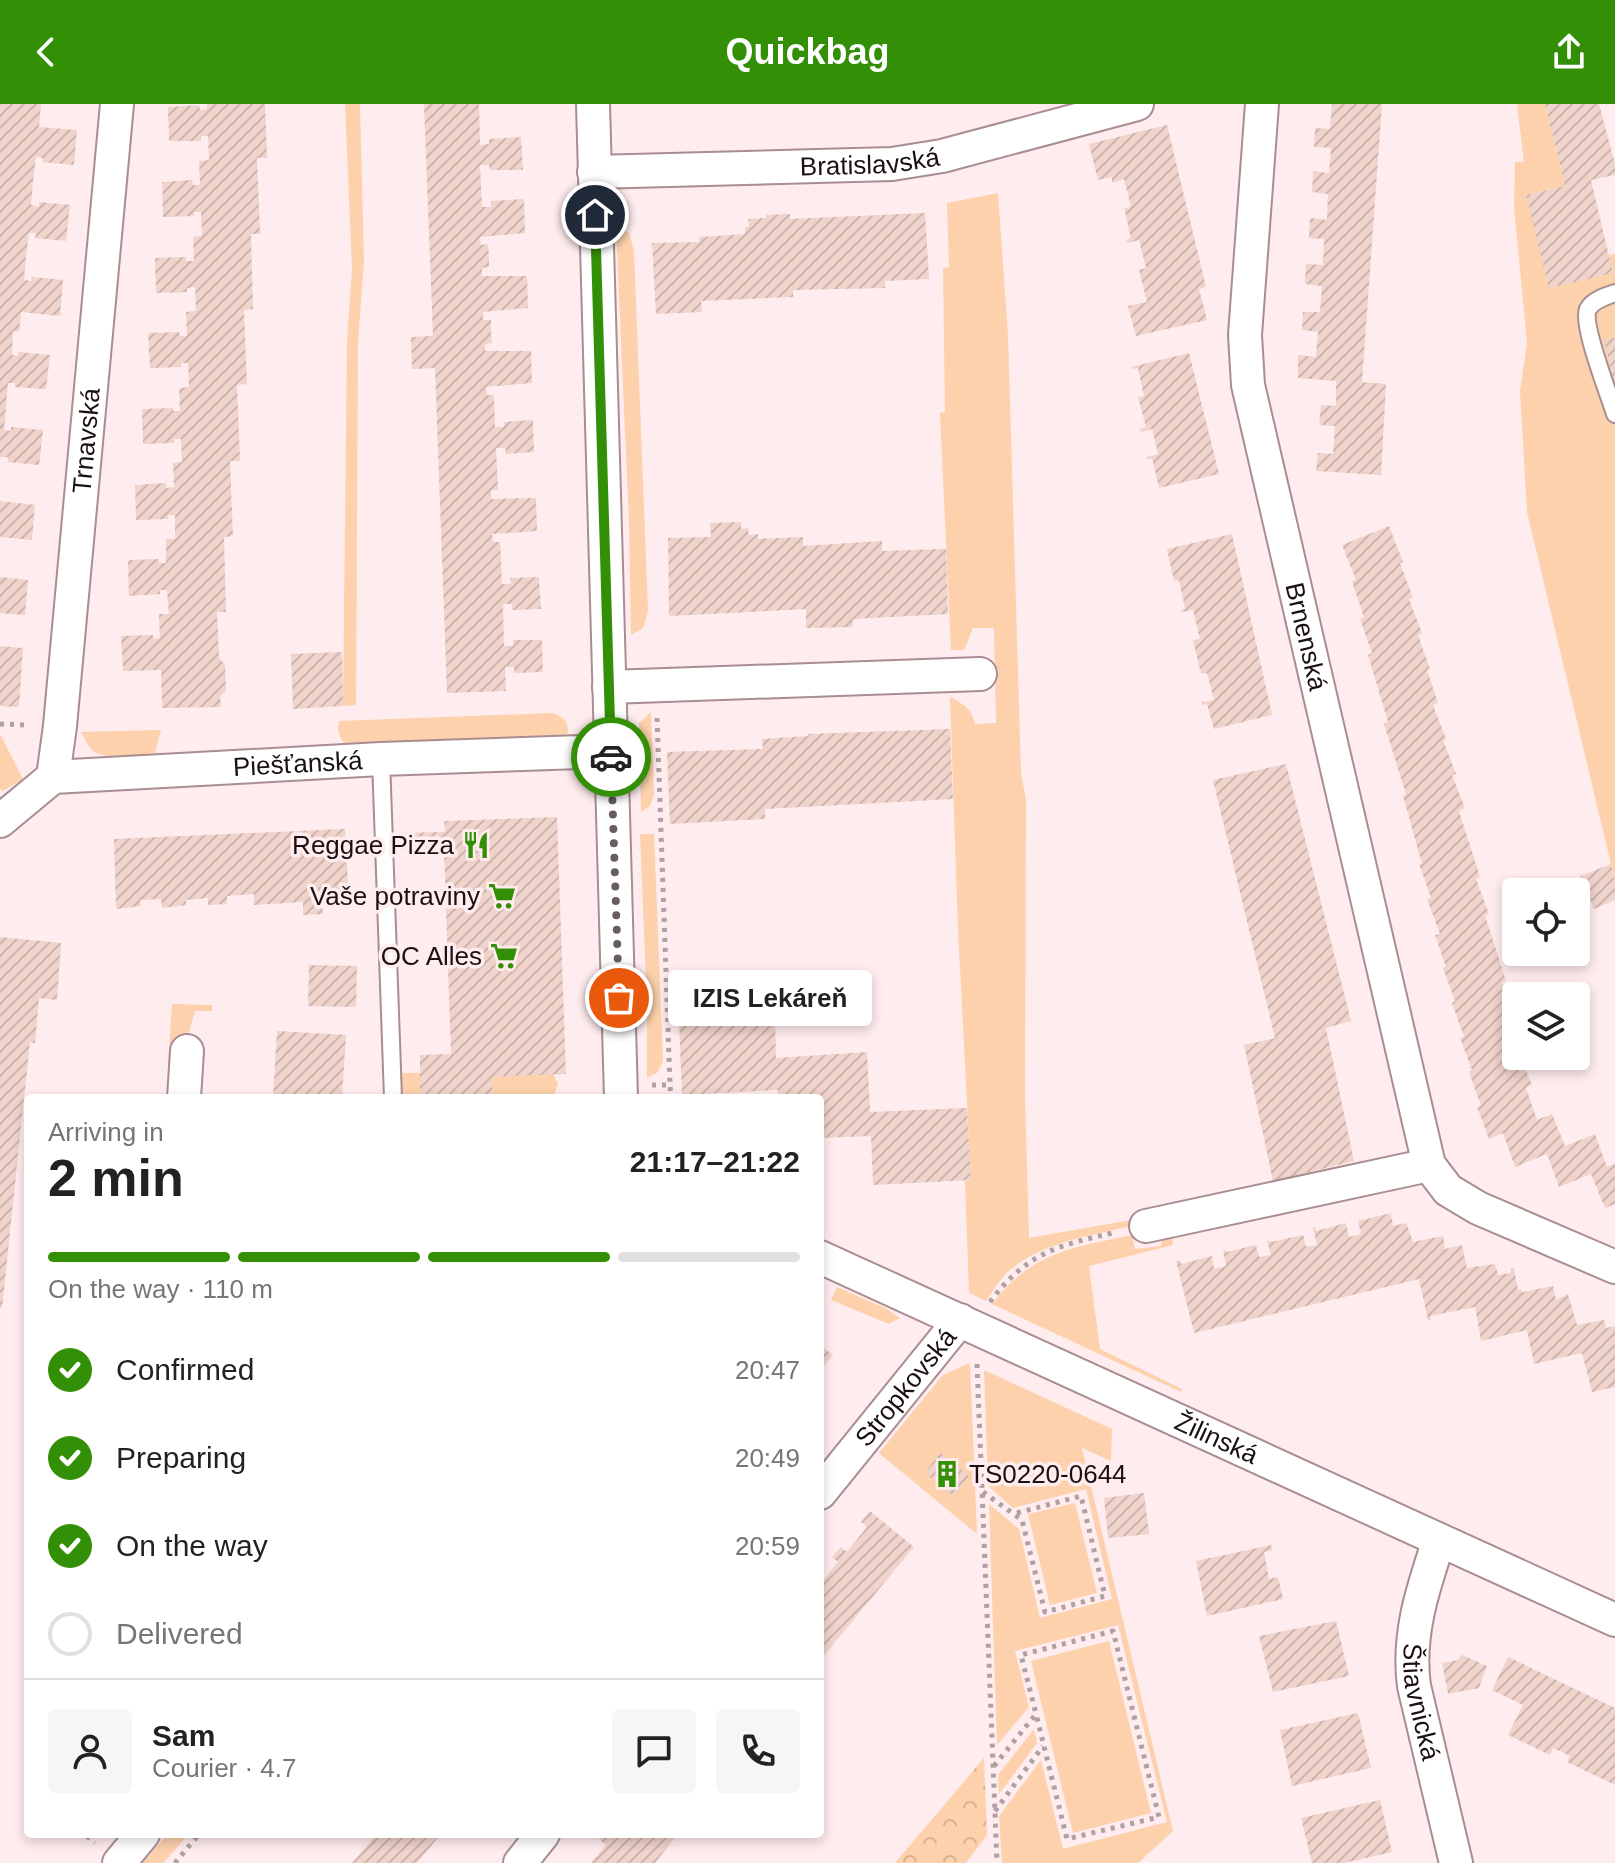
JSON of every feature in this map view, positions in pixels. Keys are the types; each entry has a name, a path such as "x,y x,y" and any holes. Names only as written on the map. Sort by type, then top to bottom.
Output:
{"street":[{"name":"Trnavská","path":"53,777 117,104"},
{"path":"593,104 621,1094"},
{"name":"Bratislavská","path":"594,172 892,164 942,156 1137,104"},
{"name":"Brnenská","path":"1262,104 1245,335 1248,385 1429,1165 1448,1190 1478,1208 1615,1267"},
{"path":"609,687 980,674"},
{"name":"Piešťanská","path":"53,777 381,759 610,751"},
{"path":"0,821 53,777"},
{"path":"184,1094 187,1051"},
{"path":"1146,1226 1429,1165"},
{"name":"Žilinská","path":"824,1259 1615,1620"},
{"name":"Stropkovská","path":"824,1488 968,1324"},
{"name":"Štiavnická","path":"1439,1540 1416,1616 1411,1663 1456,1863"},
{"path":"119,1863 140,1838"},
{"path":"520,1863 540,1838"}],"lane":[{"path":"1615,293 1600,298 1588,309 1585,325 1615,414"},
{"path":"381,759 393,1094"}],"path":[{"path":"656,685 670,1085"},
{"path":"997,1863 983,1492 968,1324 1022,1266 1069,1243 1146,1226"},
{"path":"983,1492 1013,1514 1022,1520 1045,1612 1105,1596 1081,1496 1013,1514"},
{"path":"1113,1631 1159,1817 1067,1839 1036,1714 1021,1655 1113,1631"},
{"path":"993,1767 1036,1714"},
{"path":"995,1811 1044,1745"},
{"path":"175,1863 196,1838"}],"green space":[{"path":"345,104 360,104 364,261 358,343 356,705 343,706 347,341 352,268"},
{"path":"1517,104 1545,104 1565,186 1526,195 1613,273 1609,255 1615,254 1615,881 1527,512 1520,391 1527,343 1514,207 1515,162 1524,162"},
{"path":"998,193 1008,335 1021,773 1026,800 1025,1097 1029,1238 1131,1220 1131,1226 1067,1241 1036,1253 1009,1271 986,1301 969,1293 965,1181 971,1180 950,697 969,710 975,724 996,723 994,628 973,628 964,650 951,650 940,413 945,412 943,268 949,267 947,203"},
{"path":"616,227 629,233 634,251 648,611 643,628 631,635 629,521"},
{"path":"651,712 654,795 650,806 641,812 639,723"},
{"path":"553,713 565,720 568,733 562,736 350,747 340,736 338,728 339,721"},
{"path":"161,730 155,753 117,756 96,753 81,732"},
{"path":"0,734 23,779 3,791 0,789"},
{"path":"640,834 654,834 663,1061 657,1073 647,1078 647,1004"},
{"path":"172,1004 212,1005 212,1011 195,1011 189,1032 169,1050"},
{"path":"397,1073 420,1073 420,1094 398,1094"},
{"path":"553,1074 558,1084 554,1094 493,1094 492,1077"},
{"path":"1171,1230 1173,1245 1089,1266 1100,1349 1182,1389 1181,1392 992,1304 1022,1273 1054,1255 1132,1235 1135,1249 1161,1246 1164,1235"},
{"path":"837,1287 900,1318 889,1324 831,1300"},
{"path":"970,1363 977,1534 879,1453 943,1375"},
{"path":"984,1370 1112,1429 1111,1461 1082,1448 1173,1831 1138,1863 1002,1863 999,1816 1041,1760 1063,1849 1167,1822 1118,1625 1015,1651 1029,1707 997,1745 989,1504 1019,1529 1040,1618 1112,1599 1086,1489 1013,1508 988,1486"},
{"path":"1075,1503 1097,1593 1050,1605 1028,1514"},
{"path":"1109,1641 1151,1813 1073,1833 1031,1661"},
{"path":"1034,1729 1037,1743 999,1794 998,1775"},
{"path":"984,1758 987,1835 966,1863 895,1863"},
{"path":"164,1838 185,1838 163,1863 142,1863"}],"building":[{"path":"0,104 41,104 39,127 77,130 74,165 42,162 43,158 36,157 33,182 31,205 39,207 39,202 70,205 66,241 35,238 36,233 29,233 26,256 24,280 31,281 32,277 63,280 60,316 21,312 19,332 13,331 12,355 18,356 18,352 50,355 46,389 15,387 15,383 8,383 4,430 11,431 11,427 43,430 39,465 8,462 8,457 0,457"},
{"path":"207,104 265,104 267,158 257,158 260,234 251,234 253,309 244,310 247,384 237,385 240,461 230,461 233,536 224,537 226,612 217,612 219,658 225,665 226,690 220,697 221,707 162,708 161,670 123,671 121,636 153,635 153,639 160,638 159,614 169,614 167,590 160,590 160,594 129,596 128,560 159,559 159,563 166,563 166,539 175,539 175,515 168,515 168,519 136,520 135,485 166,483 166,488 174,487 173,463 182,462 181,439 174,439 174,443 143,444 142,409 173,408 173,411 180,411 179,388 189,387 188,363 181,363 181,367 150,368 148,333 179,332 180,336 187,336 186,312 196,311 195,287 187,288 187,292 156,293 155,258 186,257 186,261 194,261 193,237 202,236 201,212 194,212 194,216 163,217 162,182 192,180 193,185 200,185 199,161 209,160 208,136 201,136 201,141 169,141 168,107 199,105 200,110 207,109"},
{"path":"424,104 479,104 480,145 489,144 489,139 521,137 523,170 490,170 489,165 480,165 482,207 491,207 491,201 524,199 525,233 480,237 481,245 488,244 489,256 489,267 482,268 482,276 527,276 528,308 483,312 483,320 491,320 492,343 485,344 485,351 531,351 532,383 486,387 487,395 494,395 495,427 504,427 504,422 533,420 534,452 506,454 505,448 496,448 498,490 491,490 491,499 536,498 537,531 492,534 493,542 500,542 502,584 511,584 510,578 539,577 541,609 512,610 512,604 503,604 504,646 513,646 513,640 542,640 543,672 514,673 514,667 505,667 506,691 447,693 435,368 412,369 411,337 433,336"},
{"path":"1332,104 1382,104 1362,382 1386,384 1381,475 1316,471 1318,453 1333,454 1335,426 1319,425 1321,405 1336,406 1336,381 1298,378 1298,355 1316,357 1318,332 1302,330 1303,312 1320,312 1322,286 1305,284 1306,264 1323,265 1324,239 1309,238 1310,218 1327,220 1328,194 1312,192 1313,171 1329,173 1331,148 1314,147 1315,128 1330,129"},
{"path":"1545,104 1599,104 1615,164 1615,175 1591,180 1613,273 1549,288 1526,195 1565,186"},
{"path":"1167,125 1206,287 1199,289 1207,320 1136,336 1128,306 1147,302 1139,270 1146,268 1139,240 1127,243 1126,240 1131,238 1124,208 1131,207 1124,179 1112,183 1112,177 1098,180 1089,144"},
{"path":"925,213 929,279 885,281 885,288 793,290 793,297 701,301 702,312 656,314 652,243 699,242 699,237 745,234 745,227 749,227 748,219 766,218 766,215 790,214 790,219"},
{"path":"1615,338 1615,382 1614,382 1604,340"},
{"path":"1189,353 1219,474 1159,488 1152,458 1148,460 1147,457 1158,454 1152,429 1141,432 1140,429 1146,427 1138,397 1144,396 1138,368 1131,367"},
{"path":"0,501 35,505 32,540 0,537"},
{"path":"741,522 741,529 748,528 749,535 758,534 758,539 803,537 803,546 882,541 882,551 946,549 948,614 853,619 853,627 806,628 806,609 669,616 668,538 711,537 710,523"},
{"path":"1389,526 1403,562 1400,563 1413,598 1409,599 1422,633 1418,635 1438,703 1433,705 1456,774 1452,775 1465,808 1459,811 1480,877 1476,879 1489,914 1485,915 1506,981 1502,982 1502,1070 1526,1070 1532,1085 1526,1088 1537,1120 1552,1114 1565,1146 1595,1134 1607,1167 1615,1164 1615,1204 1605,1208 1591,1174 1559,1187 1547,1154 1515,1167 1503,1133 1489,1139 1477,1107 1481,1106 1469,1072 1472,1070 1460,1038 1464,1037 1435,935 1440,934 1427,899 1431,898 1419,864 1422,864 1403,796 1406,794 1384,724 1388,722 1368,655 1372,653 1360,619 1364,618 1352,581 1356,580 1342,545"},
{"path":"1232,534 1272,715 1214,729 1207,704 1202,705 1202,702 1214,700 1207,673 1201,674 1193,640 1200,639 1193,610 1181,610 1185,608 1179,580 1174,581 1167,549"},
{"path":"0,577 28,580 25,615 0,613"},
{"path":"0,646 23,648 19,707 0,706"},
{"path":"342,652 343,706 293,709 291,654"},
{"path":"950,729 953,799 765,809 765,819 670,824 667,752 763,749 762,739 808,734"},
{"path":"1286,764 1351,1021 1326,1028 1354,1161 1273,1181 1244,1045 1275,1038 1213,780"},
{"name":"OC Alles","path":"557,817 566,1074 492,1077 493,1094 420,1094 420,1055 451,1054 444,849 398,850 398,833 445,832 444,821"},
{"path":"345,829 349,902 322,903 323,914 303,915 303,902 254,905 254,894 227,896 227,904 208,905 208,898 186,900 186,905 162,908 161,899 140,900 141,906 116,909 114,839"},
{"path":"1611,864 1615,900 1594,909 1590,900 1590,878 1580,876"},
{"path":"0,937 61,943 57,1000 39,998 35,1043 30,1042 0,1308"},
{"path":"309,965 357,966 356,1007 308,1006"},
{"path":"775,1018 776,1058 867,1052 870,1112 967,1108 971,1180 873,1185 871,1136 824,1138 824,1094 778,1094 778,1090 682,1094 679,1020"},
{"path":"277,1031 346,1035 342,1094 273,1094"},
{"path":"1391,1213 1393,1226 1406,1223 1413,1242 1443,1236 1445,1249 1462,1245 1467,1268 1495,1264 1498,1275 1511,1273 1514,1268 1518,1290 1523,1292 1553,1286 1556,1300 1568,1294 1577,1325 1604,1320 1606,1328 1615,1326 1615,1387 1592,1392 1582,1353 1534,1364 1527,1330 1481,1341 1475,1307 1430,1316 1431,1320 1428,1320 1419,1279 1194,1333 1176,1261 1181,1264 1212,1256 1214,1269 1226,1266 1223,1249 1227,1252 1256,1245 1259,1257 1271,1255 1267,1240 1271,1242 1303,1235 1306,1247 1317,1245 1315,1227 1316,1231 1346,1223 1349,1237 1361,1234 1358,1221"},
{"path":"824,1348 833,1355 824,1366"},
{"name":"TS0220-0644","path":"940,1453 969,1476 954,1496 925,1473"},
{"path":"1144,1493 1149,1534 1108,1538 1104,1498"},
{"path":"870,1511 914,1547 824,1655 824,1579 838,1562 832,1557 841,1547 847,1552 867,1527 861,1522"},
{"path":"1271,1545 1273,1550 1264,1552 1269,1579 1278,1577 1283,1599 1207,1616 1196,1561"},
{"path":"1336,1621 1349,1676 1273,1692 1259,1636"},
{"path":"1462,1655 1487,1666 1479,1688 1448,1694 1442,1663 1458,1660"},
{"path":"1508,1657 1615,1708 1615,1785 1567,1762 1570,1756 1553,1748 1550,1755 1508,1735 1523,1705 1492,1690"},
{"path":"1358,1713 1371,1768 1292,1786 1280,1730"},
{"path":"1380,1800 1392,1852 1344,1863 1312,1863 1301,1818"},
{"path":"374,1838 438,1838 417,1863 352,1863"},
{"path":"675,1838 655,1863 591,1863 606,1845 599,1839"}],"way so far":[{"path":"611,757 619,998"}],"place":[{"name":"Reggae Pizza","path":"476,845"},
{"name":"Vaše potraviny","path":"502,896"},
{"name":"OC Alles","path":"504,956"},
{"name":"IZIS Lekáreň","path":"619,998"},
{"name":"TS0220-0644","path":"947,1474"}],"route":[{"path":"595,215 611,757"}]}
